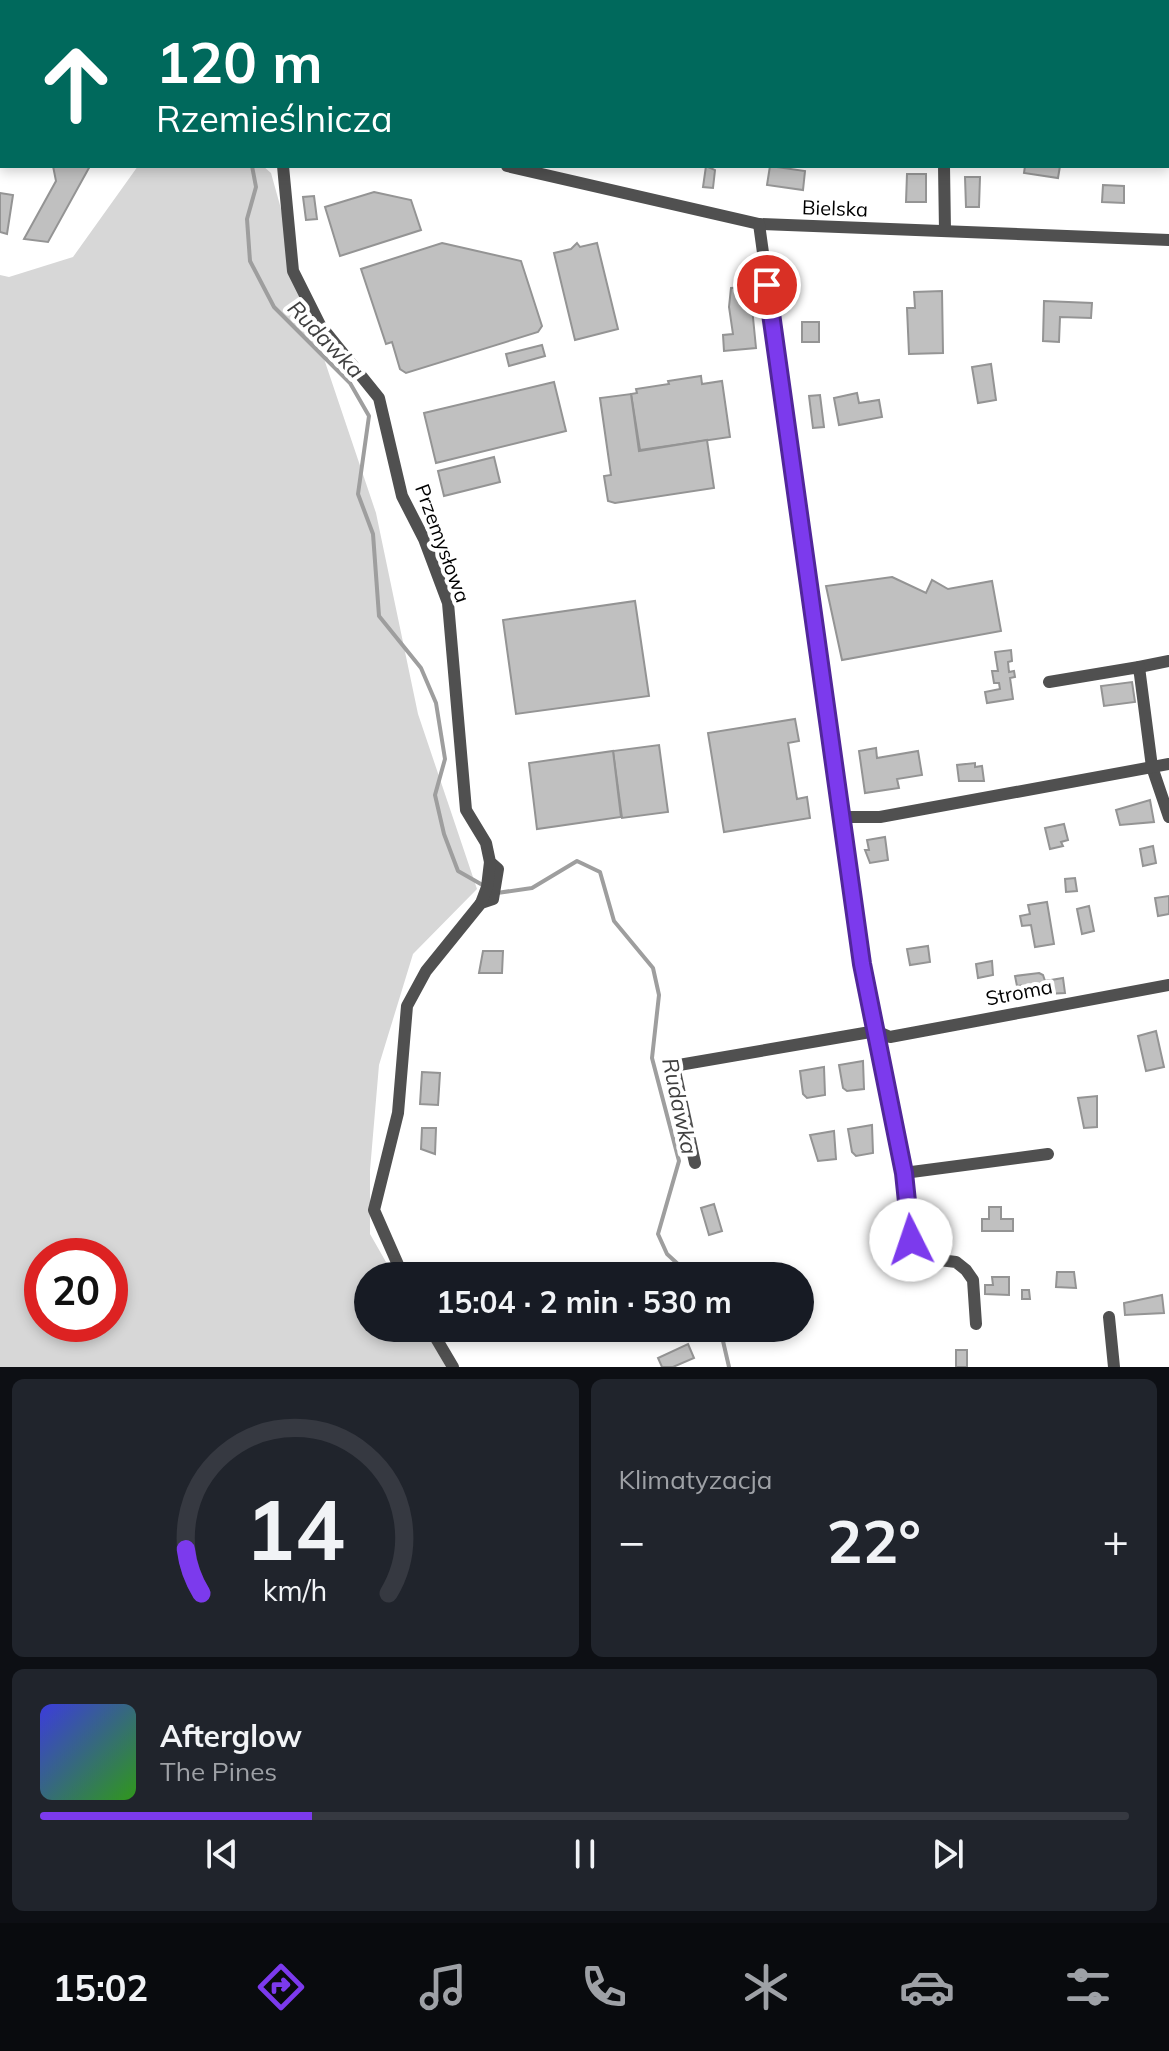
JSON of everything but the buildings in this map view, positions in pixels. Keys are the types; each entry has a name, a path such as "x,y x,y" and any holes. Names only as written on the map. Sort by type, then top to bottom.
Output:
{"street":[{"name":"Przemysłowa","path":"283,168 293,271 320,325 379,398 402,496 424,539 448,603 466,810 486,843 490,862 487,901"},
{"name":"Bielska","path":"516,168 759,224 1169,240"},
{"path":"944,168 945,231"},
{"path":"759,224 844,817 862,964 904,1173 915,1251 923,1258 956,1262 966,1270 973,1280 976,1324"},
{"path":"1049,682 1169,661"},
{"path":"1139,667 1152,767 1169,817"},
{"path":"844,817 880,817 1169,764"},
{"name":"Przemysłowa","path":"397,1262 374,1210 398,1113 407,1006 426,971 487,901 499,880 498,869 490,862"},
{"name":"Stroma","path":"695,1163 675,1071 679,1065 876,1031 890,1037 1169,985"},
{"path":"904,1173 1048,1154"},
{"path":"1109,1317 1114,1367"},
{"path":"438,1342 453,1367"}],"shaded area":[{"path":"137,168 265,168 271,173 317,338 376,513 418,714 477,889 413,954 379,1065 370,1170 370,1234 386,1262 354,1262 354,1342 432,1342 446,1367 0,1367 0,275 9,277 73,257"}],"waterway":[{"name":"Rudawka","path":"252,168 256,187 247,219 250,261 274,307 350,383 369,416 358,494 373,534 379,616 421,668 436,703 445,759 435,795 444,834 458,871 486,887"},
{"name":"Rudawka","path":"497,893 532,888 577,861 600,872 614,921 653,968 659,995 652,1058 679,1161 658,1234 667,1254 676,1262"},
{"name":"Rudawka","path":"723,1342 729,1367"}],"route":[{"path":"767,285 844,817 862,964 904,1173 911,1240"}]}
